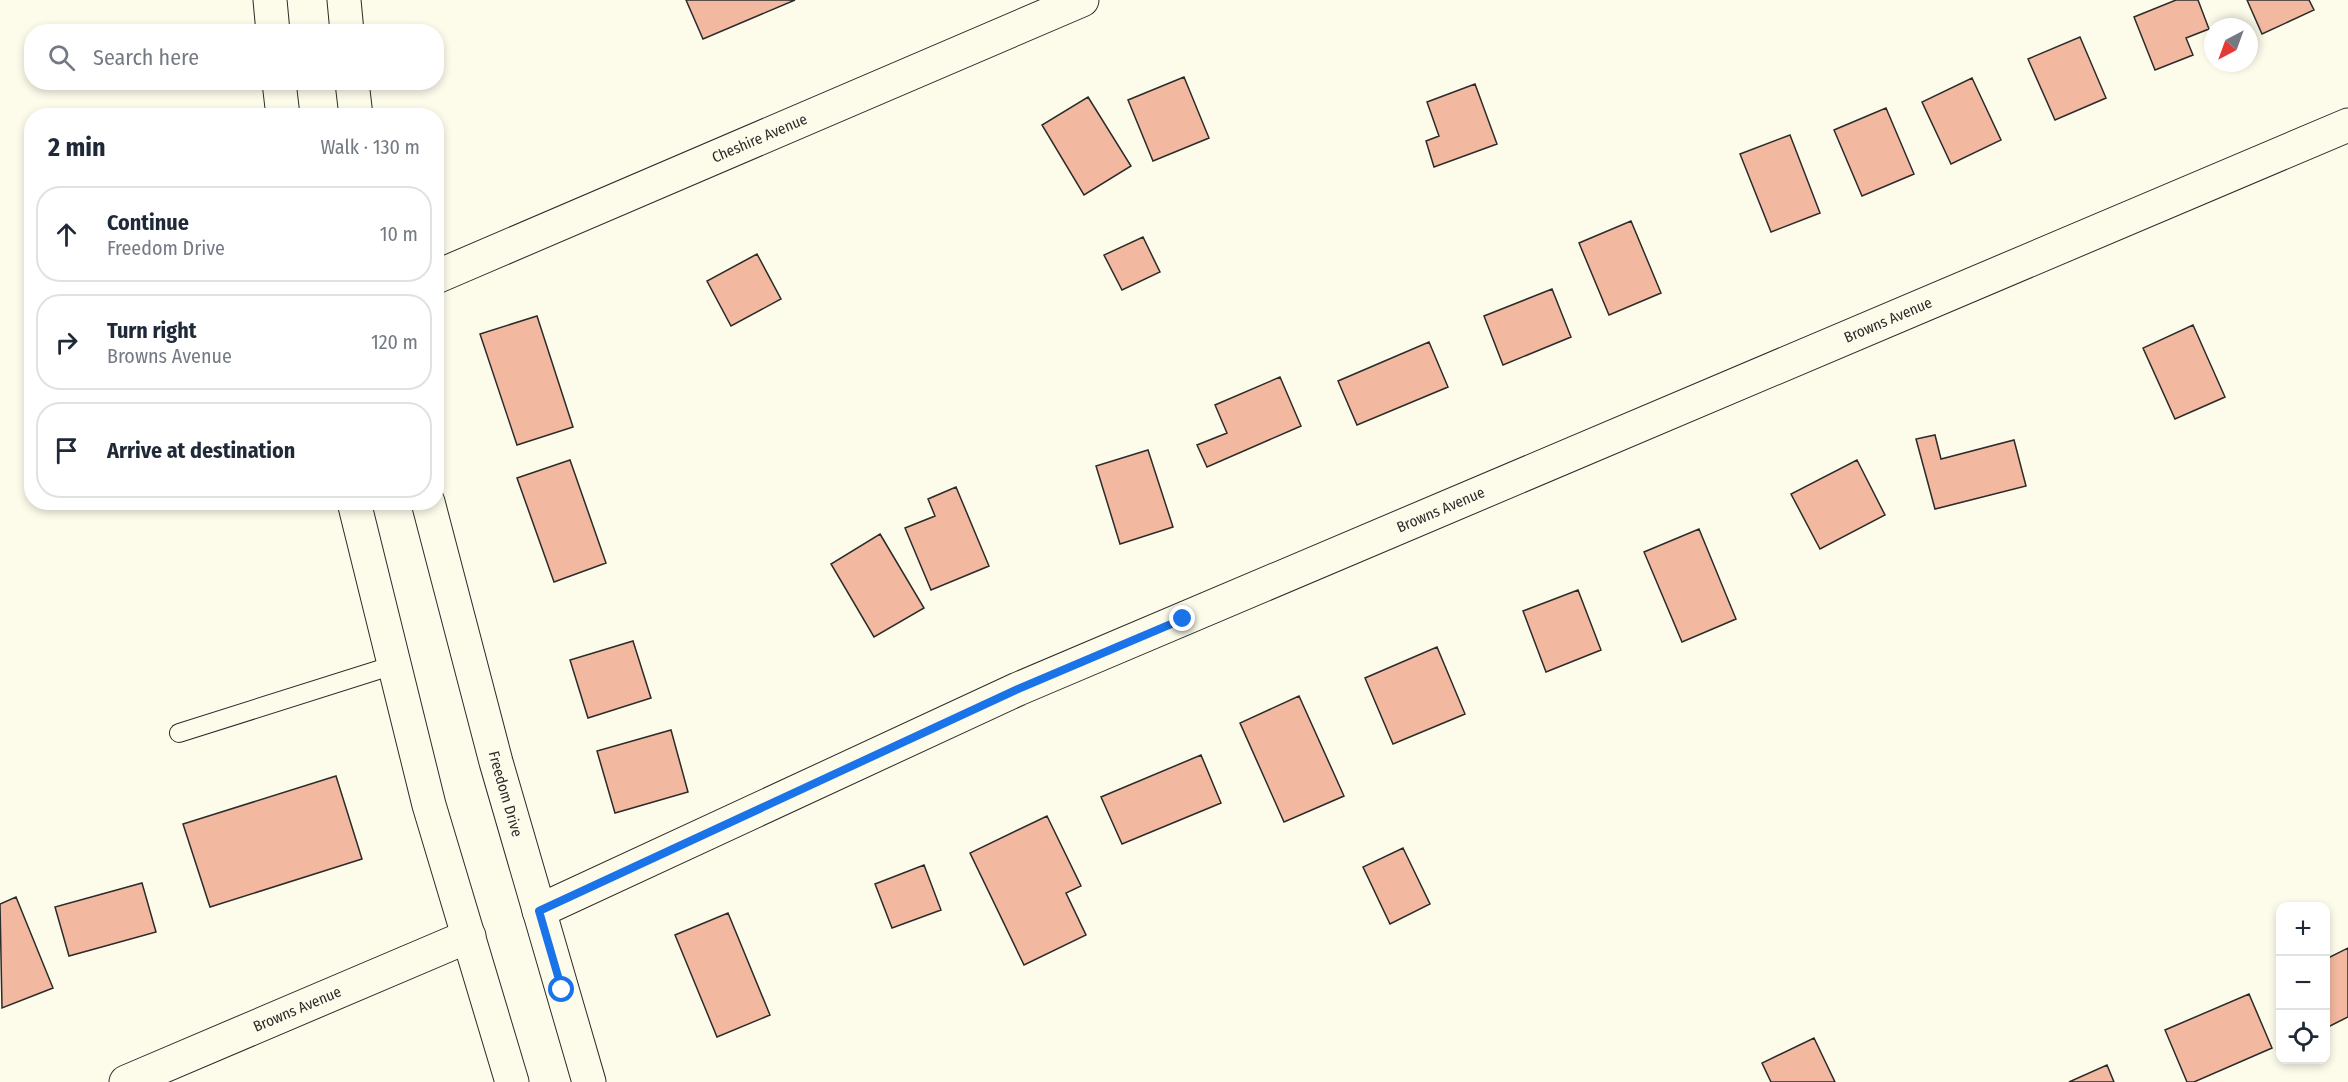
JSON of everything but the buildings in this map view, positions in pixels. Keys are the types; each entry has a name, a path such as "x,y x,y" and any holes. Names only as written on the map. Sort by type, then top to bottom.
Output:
{"street":[{"path":"270,0 272,24"},
{"path":"344,0 346,24"},
{"name":"Cheshire Avenue","path":"444,274 1082,0"},
{"path":"280,90 282,108"},
{"path":"353,90 355,108"},
{"name":"Browns Avenue","path":"539,911 1026,686 2348,125"},
{"path":"356,510 429,805 512,1082"},
{"name":"Freedom Drive","path":"430,510 496,762 589,1082"},
{"name":"Browns Avenue","path":"126,1082 469,936"}],"lane":[{"path":"179,733 394,665"}],"route":[{"path":"562,990 539,911 1018,689 1183,619"}]}
